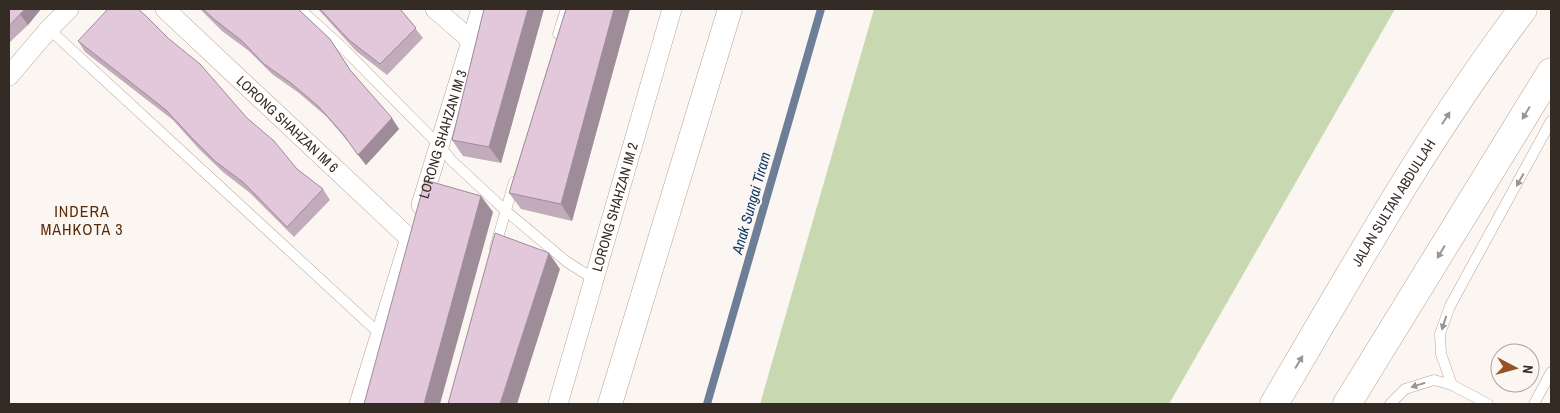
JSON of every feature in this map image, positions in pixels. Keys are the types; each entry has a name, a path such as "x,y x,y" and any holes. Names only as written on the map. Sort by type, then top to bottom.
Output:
{"main road":[{"name":"JALAN SULTAN ABDULLAH","path":"1274,404 1407,178 1497,43 1523,9"},
{"path":"1348,404 1551,72"}],"street":[{"path":"9,76 49,29 69,9"},
{"name":"LORONG SHAHZAN IM 6","path":"165,9 410,239"},
{"path":"434,9 472,41"},
{"name":"LORONG SHAHZAN IM 3","path":"359,404 481,9"},
{"name":"LORONG SHAHZAN IM 2","path":"558,404 672,9"},
{"path":"610,404 730,9"}],"lane":[{"path":"300,9 341,46 439,145 452,161 506,211 567,262 594,279"},
{"path":"555,46 566,9"},
{"path":"49,29 381,334"},
{"path":"1452,385 1441,354 1440,334 1450,306 1551,121"},
{"path":"492,257 517,174"},
{"path":"1534,404 1547,389 1551,372"},
{"path":"1390,404 1405,389 1434,380 1452,385 1488,404"}],"green space":[{"path":"874,9 1395,9 1169,404 760,404"}],"building":[{"path":"9,9 25,9 9,26"},
{"path":"108,9 138,9 169,39 200,64 247,118 274,141 297,169 323,189 287,227 243,182 216,162 166,110 78,41"},
{"path":"203,9 298,9 330,39 350,70 392,118 358,155 343,134 319,107 291,83 264,64 242,41"},
{"path":"320,9 400,9 416,28 380,64 349,40"},
{"path":"484,9 528,9 489,147 452,140"},
{"path":"566,9 614,9 561,204 509,193"},
{"path":"425,180 481,196 424,404 364,404"},
{"path":"495,233 549,253 500,404 448,404"}],"waterway":[{"name":"Anak Sungai Tiram","path":"707,404 821,9"}],"district":[{"name":"INDERA MAHKOTA 3","path":"82,220"}]}
